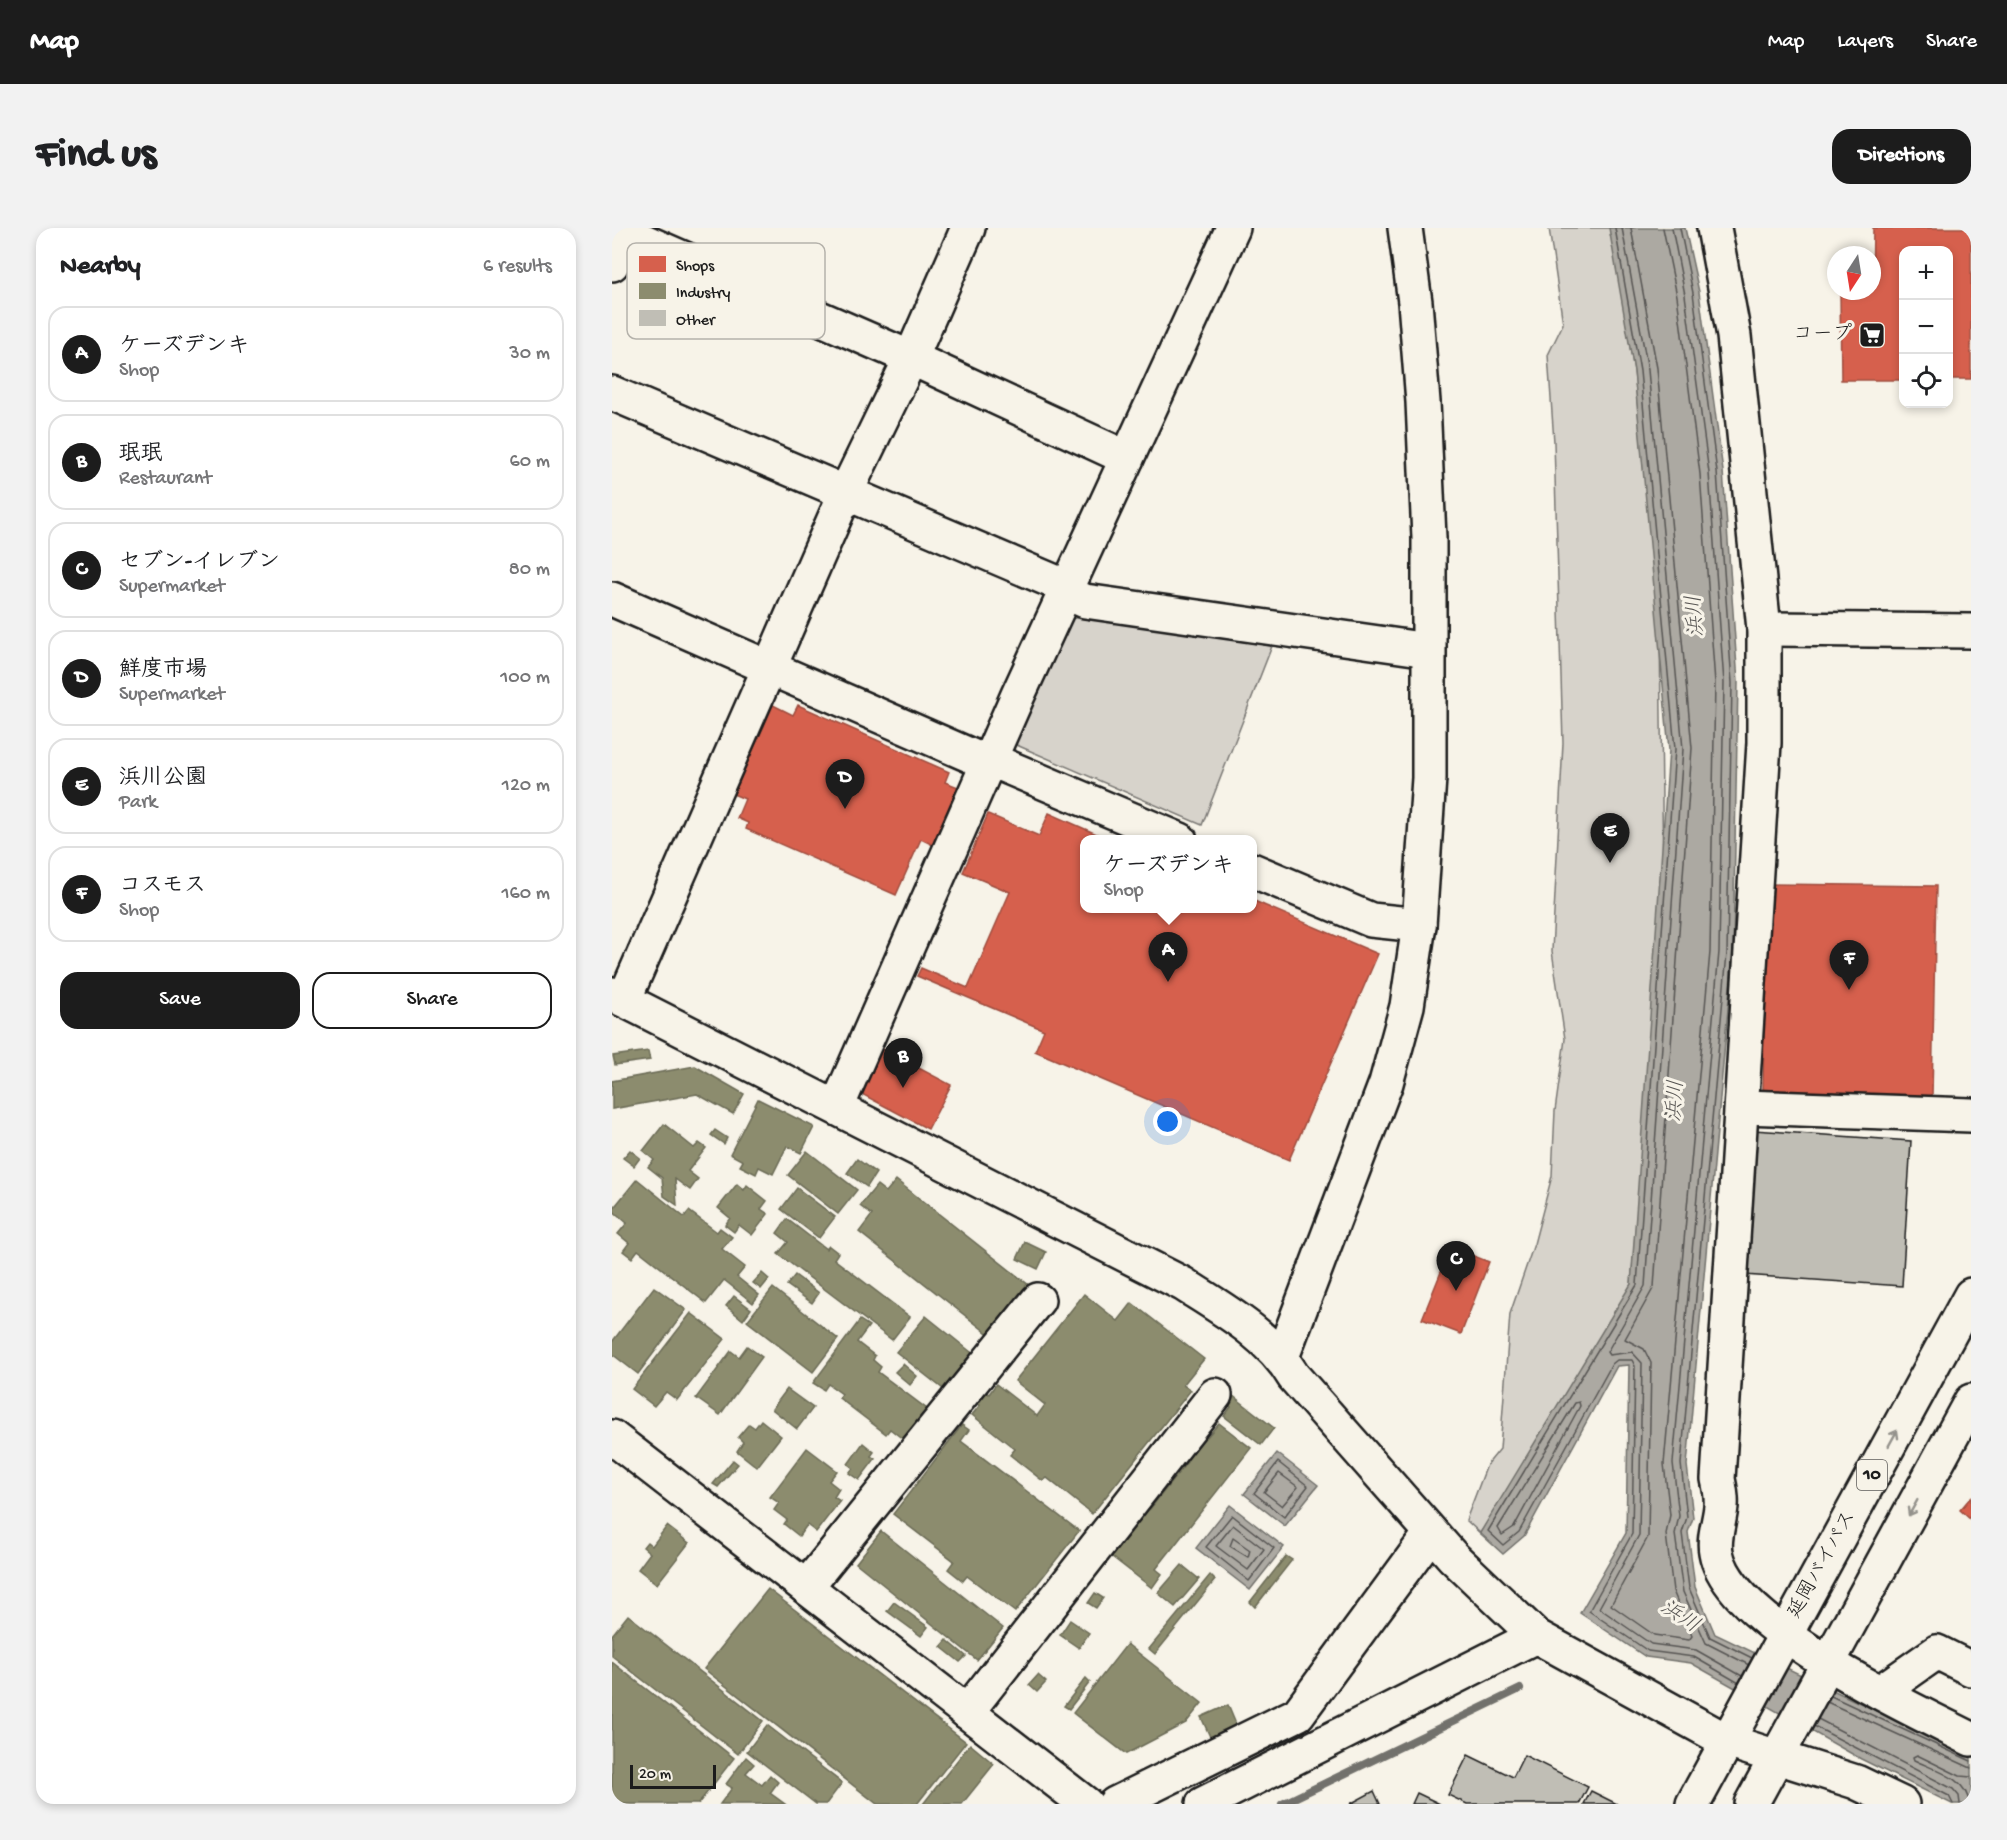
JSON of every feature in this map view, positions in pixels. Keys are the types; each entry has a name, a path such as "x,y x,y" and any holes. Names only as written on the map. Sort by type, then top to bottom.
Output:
{"main road":[{"path":"968,228 911,358 846,492 769,668 618,997 1183,1284 1238,1319 1282,1357 1294,1377 1452,1557 1536,1635 1727,1741 1785,1742 1856,1782 1902,1804"},
{"path":"837,1107 1066,593 1233,228"},
{"path":"1282,1357 1386,1083 1407,1006 1419,925 1429,778 1429,538 1423,402 1415,302 1405,228"},
{"path":"1714,228 1734,336 1764,629 1764,742 1718,1479 1722,1503 1715,1551 1726,1581 1779,1644 1825,1670 1880,1692 1971,1739"},
{"path":"612,264 623,229 654,243"},
{"path":"825,319 1127,458"},
{"path":"612,393 1055,582 1066,593 1085,601 1428,650"},
{"path":"612,599 974,757 991,760 1168,835"},
{"path":"1764,629 1971,631"},
{"path":"1257,872 1371,920 1419,925"},
{"path":"1743,1107 1971,1115"},
{"name":"延岡バイパス","path":"1693,1804 1971,1295"},
{"path":"806,1587 1038,1300"},
{"path":"967,1712 1215,1395"},
{"path":"1751,1804 1971,1401"},
{"path":"612,1437 1086,1804"},
{"path":"1115,1804 1298,1714 1431,1533"},
{"path":"1203,1804 1536,1635"},
{"path":"1880,1692 1937,1652 1971,1670"}],"shaded area":[{"path":"1549,228 1611,228 1634,371 1660,632 1663,885 1631,1285 1512,1487 1480,1533 1466,1520 1487,1465 1500,1449 1510,1314 1534,1244 1552,1176 1555,1111 1565,1039 1552,951 1563,743 1554,442 1548,355 1563,324"},
{"path":"1085,617 1272,646 1202,825 1012,743 1068,619"}],"water":[{"name":"浜川","path":"1609,228 1685,228 1699,292 1723,471 1738,682 1733,953 1687,1465 1693,1518 1688,1532 1695,1587 1715,1634 1971,1756 1971,1804 1952,1804 1861,1759 1691,1663 1646,1657 1580,1613 1626,1533 1629,1365 1617,1366 1524,1536 1503,1554 1480,1533 1631,1284 1669,750 1634,371"},
{"path":"1277,1453 1318,1485 1285,1526 1244,1494"},
{"path":"1230,1505 1284,1547 1250,1590 1196,1548"}],"building: Shops":[{"name":"コープ","path":"1873,228 1971,228 1971,379 1953,379 1953,246 1899,246 1899,380 1841,380 1840,300 1881,300 1881,246 1873,246"},
{"path":"773,705 793,715 798,705 949,772 945,782 958,787 933,845 921,839 896,895 746,829 748,823 737,818 745,799 733,794"},
{"path":"1049,813 1099,835 1080,835 1080,913 1257,913 1257,902 1378,954 1289,1160 1035,1051 1044,1030 917,976 921,968 968,988 1010,892 963,872 988,814 1039,836"},
{"path":"1766,884 1936,886 1932,1097 1763,1094"},
{"path":"879,1047 951,1085 928,1129 856,1091"},
{"path":"1451,1247 1489,1262 1461,1334 1422,1319"},
{"path":"1971,1497 1971,1520 1960,1510"}],"building: Industry":[{"path":"648,1051 650,1060 615,1065 613,1056"},
{"path":"695,1066 744,1094 733,1114 697,1094 612,1109 612,1081"},
{"path":"758,1099 814,1127 801,1153 787,1146 773,1174 759,1167 756,1174 740,1166 743,1161 730,1154"},
{"path":"664,1124 694,1148 699,1143 706,1148 688,1171 698,1179 690,1190 675,1179 677,1205 664,1196 662,1178 648,1167 654,1160 643,1151"},
{"path":"715,1130 727,1138 724,1144 711,1135"},
{"path":"630,1150 640,1158 634,1166 623,1158"},
{"path":"807,1151 857,1190 838,1214 788,1175"},
{"path":"857,1159 876,1173 867,1187 847,1173"},
{"path":"637,1179 684,1217 689,1211 717,1232 720,1228 732,1237 722,1249 745,1267 737,1277 759,1295 753,1303 724,1280 706,1303 638,1250 632,1258 623,1251 629,1243 618,1234 627,1223 612,1210"},
{"path":"896,1180 1030,1286 991,1336 859,1232 872,1215 860,1206 877,1185 886,1192"},
{"path":"737,1184 744,1190 747,1185 767,1201 761,1209 768,1214 752,1235 739,1225 734,1232 725,1225 730,1218 718,1208"},
{"path":"797,1188 835,1217 819,1238 781,1209"},
{"path":"787,1219 826,1249 829,1246 838,1253 834,1259 910,1317 892,1340 778,1254 788,1242 777,1233"},
{"path":"1025,1242 1046,1252 1038,1269 1017,1259"},
{"path":"762,1273 769,1279 761,1289 753,1283"},
{"path":"795,1275 819,1293 812,1303 787,1285"},
{"path":"654,1287 686,1310 638,1374 612,1354 612,1342"},
{"path":"773,1288 838,1339 813,1372 747,1321"},
{"path":"1084,1294 1118,1321 1132,1303 1204,1359 1183,1385 1191,1390 1092,1514 1047,1478 1043,1481 1010,1455 1015,1449 972,1415 980,1405 974,1400 982,1389 989,1394 996,1384 1037,1416 1045,1405 1015,1381"},
{"path":"734,1296 751,1309 743,1320 726,1306"},
{"path":"691,1313 725,1339 677,1400 666,1392 654,1406 632,1389"},
{"path":"926,1316 976,1356 947,1392 896,1352"},
{"path":"860,1320 869,1326 857,1342 875,1356 873,1360 881,1367 878,1372 927,1409 904,1440 890,1429 886,1434 839,1398 842,1394 828,1384 824,1390 813,1383"},
{"path":"747,1346 762,1357 720,1415 696,1398 731,1351 739,1357"},
{"path":"903,1364 917,1376 910,1385 895,1372"},
{"path":"787,1389 813,1408 797,1429 772,1409"},
{"path":"1232,1395 1274,1428 1261,1445 1224,1416 1231,1407 1226,1403"},
{"path":"761,1420 781,1436 757,1467 737,1451 743,1442 738,1437 749,1424 755,1428"},
{"path":"1219,1423 1251,1448 1156,1569 1162,1574 1152,1588 1111,1556 1140,1518 1132,1512 1140,1501 1150,1509 1187,1462 1182,1459 1202,1433 1207,1437"},
{"path":"962,1425 969,1430 961,1441 1079,1531 1015,1612 967,1576 963,1581 948,1569 954,1561 893,1514"},
{"path":"863,1443 874,1452 871,1456 875,1459 859,1480 849,1473 853,1468 848,1464"},
{"path":"807,1448 837,1471 829,1481 839,1489 834,1497 840,1501 816,1532 807,1525 799,1536 784,1524 787,1520 774,1510 779,1503 770,1497"},
{"path":"733,1460 738,1464 718,1487 713,1484"},
{"path":"667,1526 689,1543 657,1584 638,1569 650,1553 643,1547 647,1542 652,1546"},
{"path":"881,1531 1003,1628 977,1660 856,1563"},
{"path":"1286,1556 1292,1560 1255,1607 1250,1602"},
{"path":"1182,1565 1199,1579 1175,1607 1158,1593"},
{"path":"1210,1575 1215,1580 1155,1654 1149,1649"},
{"path":"768,1589 966,1742 917,1804 877,1804 704,1669"},
{"path":"1095,1593 1103,1598 1096,1608 1088,1603"},
{"path":"894,1602 928,1627 921,1636 887,1611"},
{"path":"628,1615 763,1721 738,1754 612,1656 612,1635"},
{"path":"1070,1620 1089,1633 1079,1648 1060,1635"},
{"path":"947,1640 966,1656 960,1662 941,1647"},
{"path":"1127,1644 1202,1703 1186,1723 1126,1754 1073,1713"},
{"path":"612,1662 734,1758 698,1804 612,1804"},
{"path":"1038,1675 1046,1682 1037,1692 1029,1685"},
{"path":"1086,1678 1090,1682 1069,1709 1064,1706"},
{"path":"1228,1705 1238,1729 1212,1741 1201,1717"},
{"path":"767,1725 842,1783 826,1804 816,1804 747,1751"},
{"path":"970,1744 994,1764 962,1804 923,1804"},
{"path":"746,1757 754,1764 746,1773 762,1785 770,1775 778,1782 770,1793 785,1804 720,1804 732,1788 726,1784"}],"building: Other":[{"path":"1753,1130 1911,1141 1902,1286 1744,1275"},
{"path":"1468,1755 1513,1777 1524,1755 1588,1787 1579,1804 1467,1804 1448,1795"},
{"path":"1374,1791 1380,1804 1350,1804"},
{"path":"1591,1791 1617,1804 1584,1804"},
{"path":"1417,1793 1440,1804 1412,1804"}],"waterway":[{"path":"1282,1804 1520,1689"}],"place":[{"name":"コープ","path":"1872,335"},
{"name":"鮮度市場","path":"845,809"},
{"name":"浜川公園","path":"1610,863"},
{"name":"ケーズデンキ","path":"1168,982"},
{"name":"コスモス","path":"1849,990"},
{"name":"珉珉","path":"903,1088"},
{"name":"セブン-イレブン","path":"1456,1291"}]}
